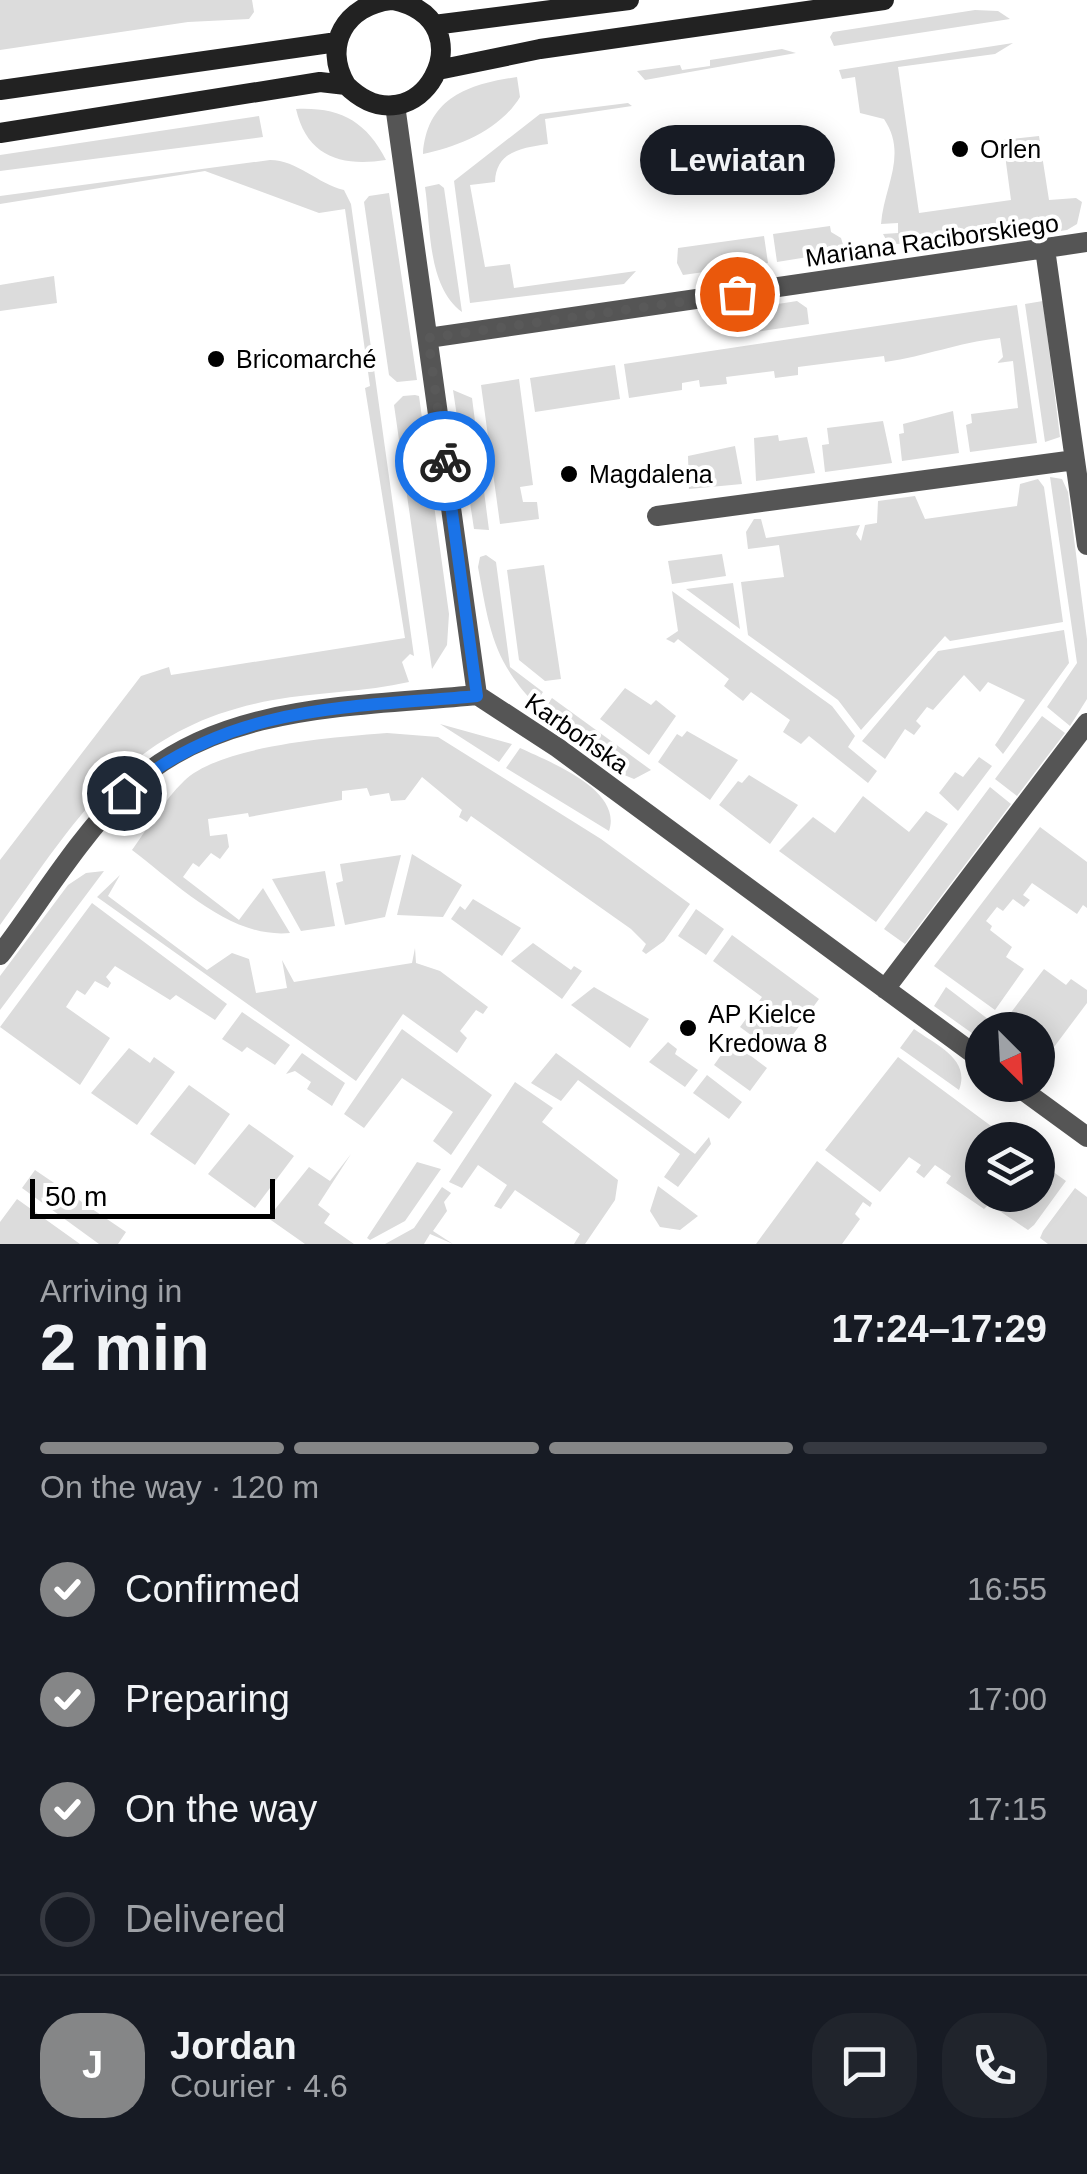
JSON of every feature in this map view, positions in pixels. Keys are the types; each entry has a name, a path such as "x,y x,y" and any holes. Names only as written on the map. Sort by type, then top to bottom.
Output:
{"main road":[{"path":"392,0 408,3 434,25 441,48 438,70 422,94 396,105 368,101 346,85 336,64 337,42 349,9 392,0"},
{"path":"434,25 628,0"},
{"path":"438,70 540,49 884,0"},
{"path":"0,90 337,42"},
{"path":"0,133 320,82 346,85"}],"street":[{"path":"0,955 124,793 193,744 267,719 477,696 396,105"},
{"name":"Mariana Raciborskiego","path":"428,338 1087,242"},
{"path":"1045,249 1087,544"},
{"path":"658,516 1075,460"},
{"name":"Karbońska","path":"477,696 558,748 965,1048"},
{"path":"885,989 1087,723"},
{"path":"1039,1102 1087,1137"}],"shaded area":[{"path":"0,0 252,0 254,12 249,19 188,22 0,50"},
{"path":"975,10 998,11 1010,19 834,46 830,37 833,32"},
{"path":"1013,43 995,54 898,67 919,213 1011,200 1003,140 1039,136 1049,200 1076,198 1082,202 1077,224 1067,230 1011,238 1010,231 889,245 883,234 898,233 898,223 881,224 893,171 891,132 884,119 860,113 855,77 842,79 839,70"},
{"path":"782,49 796,53 645,80 637,71 680,65 682,70 710,66 710,60"},
{"path":"517,77 520,97 501,119 464,142 423,154 432,119 453,97 482,84"},
{"path":"628,103 632,106 545,119 548,144 505,157 495,182 470,185 485,267 510,264 514,288 636,271 624,284 470,303 454,181 540,114"},
{"path":"296,109 326,111 350,119 370,135 386,160 355,162 329,155 309,138"},
{"path":"259,116 263,137 0,171 0,155"},
{"path":"270,160 289,164 344,190 351,204 414,656 410,654 402,662 409,682 273,700 223,713 180,731 144,754 83,812 0,925 0,860 141,676 169,667 171,675 405,638 365,388 370,386 345,209 319,213 205,171 0,204 0,196"},
{"path":"439,184 444,188 462,312 451,301 436,272 425,187"},
{"path":"389,193 417,380 397,382 389,375 364,202 369,196"},
{"path":"830,226 831,232 841,238 845,251 777,262 773,234"},
{"path":"764,236 768,263 683,275 677,263 678,248"},
{"path":"54,276 57,303 0,311 0,285"},
{"path":"797,301 807,308 809,324 755,332 753,314 758,307"},
{"path":"1043,301 1060,437 1045,442 1025,304"},
{"path":"1017,305 1037,443 970,452 966,425 972,423 971,414 1018,408 1013,361 997,363 1003,357 1000,338 885,362 884,356 798,367 798,375 775,378 774,371 726,377 727,384 700,387 699,380 682,383 682,390 629,398 624,364"},
{"path":"615,365 620,399 535,412 530,378"},
{"path":"519,379 533,485 520,487 523,502 537,502 539,519 500,524 481,385"},
{"path":"453,390 472,398 489,530 474,529"},
{"path":"403,396 419,396 449,614 447,645 432,669 394,405"},
{"path":"953,411 959,453 902,461 899,434 904,433 903,424"},
{"path":"883,421 892,463 825,472 822,445 829,444 827,428"},
{"path":"778,435 779,441 807,437 815,473 756,481 754,438"},
{"path":"735,446 742,484 689,489 688,456"},
{"path":"1050,477 1062,479 1068,492 1087,639 1087,699 1070,726 1047,707 1077,663"},
{"path":"1038,479 1044,487 1063,622 950,641 945,636 861,730 838,700 748,635 741,582 784,577 779,545 748,549 746,532 754,519 761,519 766,538 860,525 856,534 861,541 865,525 877,523 878,501 915,496 925,519 1017,506 1020,484"},
{"path":"722,554 726,576 672,584 668,561"},
{"path":"486,555 496,562 510,667 543,692 535,704 510,672 494,641 478,567 480,557"},
{"path":"544,565 561,679 545,681 519,660 507,570"},
{"path":"733,583 740,629 686,589"},
{"path":"672,591 832,706 855,736 848,747 877,771 868,783 809,736 801,744 783,732 790,720 751,692 743,701 724,686 729,679 678,639 674,643 666,639 678,631"},
{"path":"1064,630 1069,663 1003,754 995,745 1025,700 988,682 980,692 964,675 933,710 927,707 916,721 921,726 914,735 905,729 885,759 862,741 938,651"},
{"path":"625,688 651,705 656,700 676,716 649,755 600,719"},
{"path":"552,698 651,770 634,779 617,772 543,711"},
{"path":"1042,716 1065,733 1017,796 995,779"},
{"path":"440,724 512,744 499,762"},
{"path":"687,731 738,760 710,800 658,762 677,734 682,737"},
{"path":"387,733 438,737 601,839 690,904 664,941 646,954 642,951 646,944 631,929 471,816 467,822 459,817 462,810 422,777 405,800 391,801 389,793 370,796 367,788 342,791 342,800 249,817 248,813 208,819 210,836 227,834 229,847 220,859 211,853 199,867 193,863 183,877 239,920 263,888 290,933 268,933 226,918 186,893 132,850 170,797 201,769 280,745"},
{"path":"520,748 595,790 610,816 609,831 506,768"},
{"path":"979,757 992,766 958,811 939,793 955,772 963,777"},
{"path":"749,775 798,805 770,844 719,805 738,781 742,783"},
{"path":"990,787 1011,804 905,944 884,929"},
{"path":"863,796 909,832 926,811 948,824 876,922 779,851 813,817 835,833"},
{"path":"1040,827 1087,862 1087,908 1083,905 1077,914 1032,883 1023,895 1030,900 1024,907 1013,899 1003,911 997,907 986,921 992,926 990,930 1012,947 1006,957 1024,969 995,1010 934,966"},
{"path":"412,854 462,885 443,917 397,915"},
{"path":"401,855 385,917 345,925 336,883 343,881 340,864"},
{"path":"104,871 0,1010 0,976 68,885 86,873"},
{"path":"325,871 335,926 301,931 272,879"},
{"path":"120,875 108,896 207,970 232,953 249,959 256,993 287,988 282,960 294,982 412,963 415,948 416,963 440,971 488,1007 483,1014 476,1010 460,1031 467,1038 457,1053 403,1014 356,1081 97,897"},
{"path":"473,899 521,928 502,956 451,919 460,906 465,910"},
{"path":"92,903 227,1004 215,1020 176,995 170,1000 115,966 106,977 111,983 108,988 95,981 85,995 77,990 66,1007 110,1038 80,1085 0,1027"},
{"path":"696,909 724,929 706,955 678,936"},
{"path":"732,935 819,999 778,1055 740,1027 762,997 713,961"},
{"path":"533,943 571,970 574,966 582,971 562,999 511,961"},
{"path":"1044,969 1066,985 1071,979 1087,990 1087,1003 1055,1046 1055,1012 1011,1012"},
{"path":"594,987 649,1019 630,1048 571,1005"},
{"path":"946,987 979,1012 965,1012 965,1028 934,1006"},
{"path":"242,1012 290,1045 275,1065 247,1047 242,1052 222,1039"},
{"path":"402,1029 492,1095 451,1155 433,1141 453,1112 402,1078 364,1128 344,1114"},
{"path":"914,1029 956,1061 961,1079 959,1090 900,1048"},
{"path":"731,1041 767,1068 750,1091 714,1065"},
{"path":"668,1042 677,1049 675,1054 698,1070 685,1087 649,1062"},
{"path":"129,1048 150,1063 154,1057 175,1072 137,1125 91,1093"},
{"path":"302,1053 345,1083 332,1106 307,1089 311,1082 295,1071 286,1074"},
{"path":"556,1053 695,1154 709,1137 711,1144 678,1187 664,1177 680,1154 578,1080 561,1101 531,1083"},
{"path":"898,1057 986,1122 965,1122 965,1196 946,1183 951,1176 935,1165 924,1178 916,1172 921,1165 909,1157 880,1192 825,1150"},
{"path":"707,1075 742,1102 729,1119 693,1093"},
{"path":"515,1082 553,1108 542,1122 618,1180 615,1200 585,1244 574,1244 580,1234 515,1190 501,1209 494,1206 507,1185 478,1165 462,1188 449,1182"},
{"path":"189,1085 230,1114 195,1165 150,1134"},
{"path":"249,1124 294,1156 255,1208 208,1174"},
{"path":"351,1154 318,1205 330,1214 324,1223 354,1244 305,1244 268,1218 309,1167 330,1181"},
{"path":"817,1161 872,1203 870,1207 863,1202 855,1214 860,1219 842,1244 756,1244"},
{"path":"417,1162 441,1169 405,1221 370,1240 367,1238"},
{"path":"35,1170 126,1232 118,1244 99,1244 22,1188"},
{"path":"1055,1173 1066,1181 1055,1196"},
{"path":"658,1186 698,1216 680,1230 660,1227 650,1211"},
{"path":"442,1187 451,1193 444,1202 447,1211 433,1231 453,1244 430,1234 424,1244 385,1244 414,1228"},
{"path":"1075,1188 1087,1197 1087,1244 1048,1244 1040,1238 1043,1231"},
{"path":"17,1199 80,1244 0,1244 0,1222"},
{"path":"1001,1212 1043,1212 1028,1230"}],"way so far":[{"path":"445,461 428,338 737,294"}],"place":[{"name":"Orlen","path":"960,149"},
{"name":"Lewiatan","path":"737,294"},
{"name":"Bricomarché","path":"216,359"},
{"name":"Magdalena","path":"569,474"},
{"name":"AP Kielce Kredowa 8","path":"688,1028"}],"route":[{"path":"124,793 155,767 193,744 237,727 298,714 477,696 445,461"}]}
